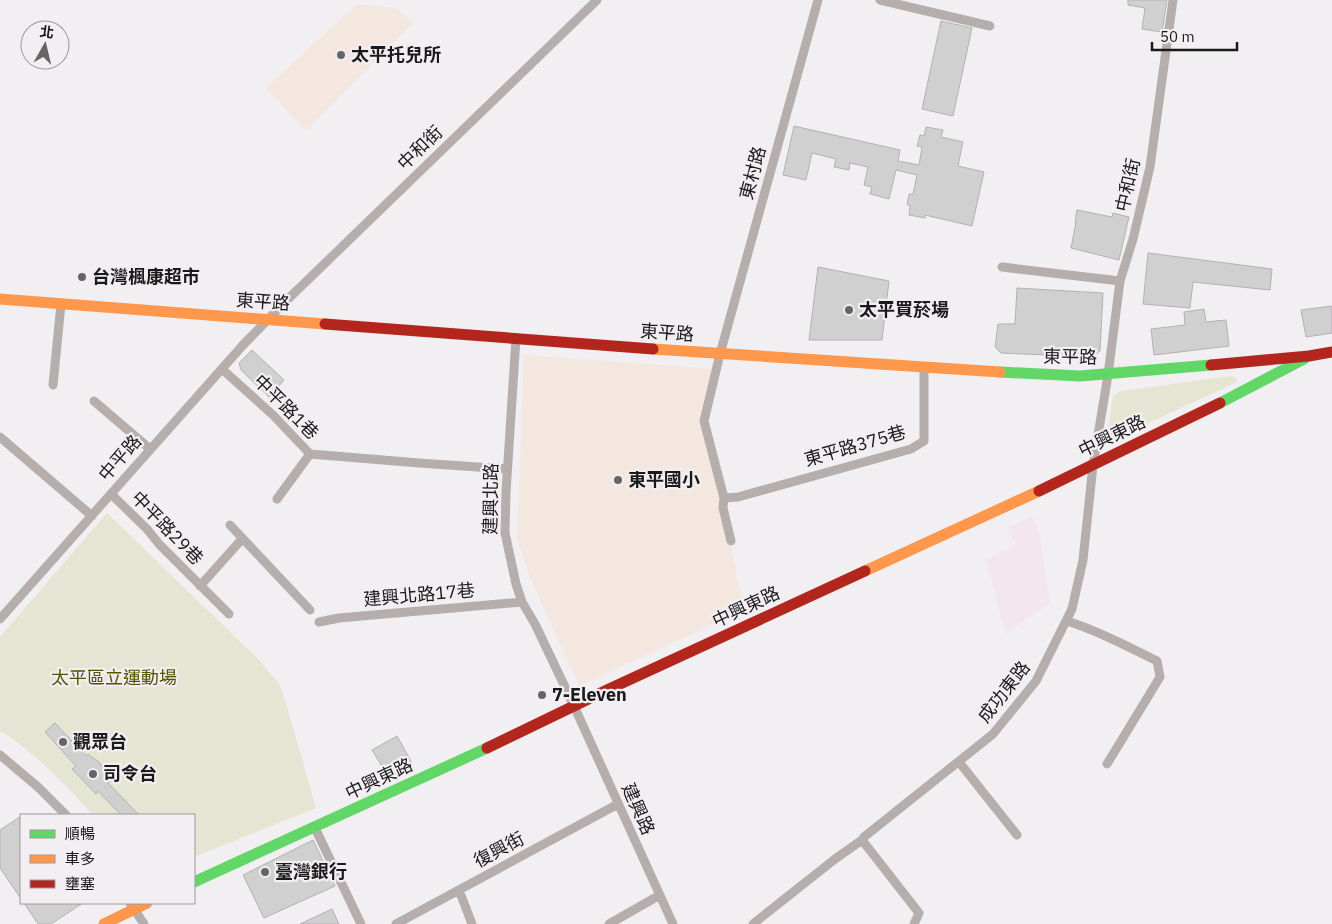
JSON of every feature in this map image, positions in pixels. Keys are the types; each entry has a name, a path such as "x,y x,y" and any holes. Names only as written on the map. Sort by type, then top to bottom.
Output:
{"street":[{"name":"中和街","path":"267,320 597,0"},
{"name":"東村路","path":"720,354 818,0"},
{"path":"880,0 990,26"},
{"name":"中和街","path":"1108,374 1120,281 1133,239 1150,167 1173,0"},
{"path":"1002,267 1120,281"},
{"name":"東平路","path":"0,299 720,354 924,368 1080,376 1309,356 1332,352"},
{"path":"53,384 61,304"},
{"name":"中平路","path":"0,619 267,320"},
{"name":"建興北路","path":"516,338 505,533 508,554 522,602 536,624 574,706"},
{"path":"720,354 704,421 724,498 722,508 731,541"},
{"name":"中興東路","path":"195,882 511,738 606,690 1093,465 1234,396 1309,356"},
{"name":"東平路375巷","path":"724,498 738,497 911,449 924,441 924,368"},
{"name":"中平路1巷","path":"222,369 273,415 310,454 508,469"},
{"name":"成功東路","path":"753,924 862,840 993,734 1030,690 1067,621 1077,590 1083,560 1093,465 1108,374"},
{"path":"94,401 150,449"},
{"path":"1,440 92,516"},
{"path":"277,499 310,454"},
{"name":"中平路29巷","path":"111,494 229,614"},
{"path":"230,525 310,610"},
{"name":"中平路29巷","path":"200,586 242,539"},
{"name":"建興北路17巷","path":"319,622 339,618 522,602"},
{"path":"1067,621 1108,637 1157,661 1160,678 1107,764"},
{"name":"建興路","path":"574,706 673,924"},
{"path":"0,755 38,787 65,814"},
{"path":"959,762 1018,835"},
{"name":"復興街","path":"396,924 618,804"},
{"path":"314,828 361,924"},
{"path":"862,840 919,913 914,924"},
{"path":"459,890 472,924"},
{"path":"609,924 660,895"},
{"path":"104,924 132,906 144,924"}],"shaded area":[{"name":"太平托兒所","path":"357,4 396,8 413,23 306,131 266,88"},
{"name":"東平國小","path":"524,355 717,369 705,422 744,610 579,686 530,578 517,537"},
{"path":"1032,516 1039,532 1050,603 1005,634 986,560 1016,545 1007,528"}],"green space":[{"path":"1231,376 1236,378 1237,382 1140,427 1137,431 1113,443 1108,444 1106,442 1113,397 1120,391"},
{"name":"太平區立運動場","path":"107,513 257,658 279,684 316,808 195,857 195,814 92,814 61,781 25,748 0,731 0,637"}],"building":[{"path":"1128,0 1167,0 1162,32 1142,29 1145,8 1128,5"},
{"path":"941,21 972,28 953,116 922,109"},
{"path":"794,126 900,150 898,161 919,165 922,147 917,146 920,135 924,136 926,127 943,130 941,137 963,142 958,166 984,172 972,226 925,215 925,218 909,215 910,205 907,205 909,194 913,194 917,175 896,170 889,199 870,194 872,187 864,185 868,167 850,163 849,170 834,167 836,159 812,153 806,180 783,175"},
{"path":"1077,210 1112,217 1113,213 1129,217 1119,260 1071,248"},
{"path":"1148,253 1272,269 1270,290 1193,282 1190,308 1143,304"},
{"name":"太平買菸場","path":"818,267 889,281 882,340 809,340"},
{"path":"1017,288 1103,293 1100,351 1092,357 1001,353 995,347 998,324 1015,324"},
{"path":"1332,306 1332,333 1306,337 1301,310"},
{"path":"1204,309 1206,322 1226,320 1229,346 1154,355 1151,329 1185,325 1184,312"},
{"path":"252,350 284,380 269,397 241,370 239,363"},
{"path":"55,723 86,756 88,754 100,763 111,780 108,783 138,814 120,814 98,791 96,794 72,769 76,766 45,732"},
{"path":"397,736 413,765 389,778 372,750"},
{"path":"20,817 20,898 0,868 0,830"},
{"path":"313,840 335,886 264,918 243,875"},
{"path":"25,904 81,904 51,924 38,924"},
{"path":"332,909 339,924 300,924"}],"traffic: fast":[{"path":"1220,403 1304,359"},
{"path":"1000,372 1080,376 1211,365"},
{"path":"195,882 487,748"}],"traffic: slow":[{"path":"0,299 325,324"},
{"path":"653,349 1000,372"},
{"path":"865,571 1039,491"},
{"path":"104,924 145,904"}],"traffic: jam":[{"path":"325,324 653,349"},
{"path":"1211,365 1309,356 1332,352"},
{"path":"1039,491 1220,403"},
{"path":"487,748 607,690 865,571"}],"place":[{"name":"太平托兒所","path":"341,55"},
{"name":"台灣楓康超市","path":"82,277"},
{"name":"太平買菸場","path":"849,310"},
{"name":"東平國小","path":"618,480"},
{"name":"7-Eleven","path":"542,695"},
{"name":"觀眾台","path":"63,742"},
{"name":"司令台","path":"93,774"},
{"name":"臺灣銀行","path":"265,872"}]}
